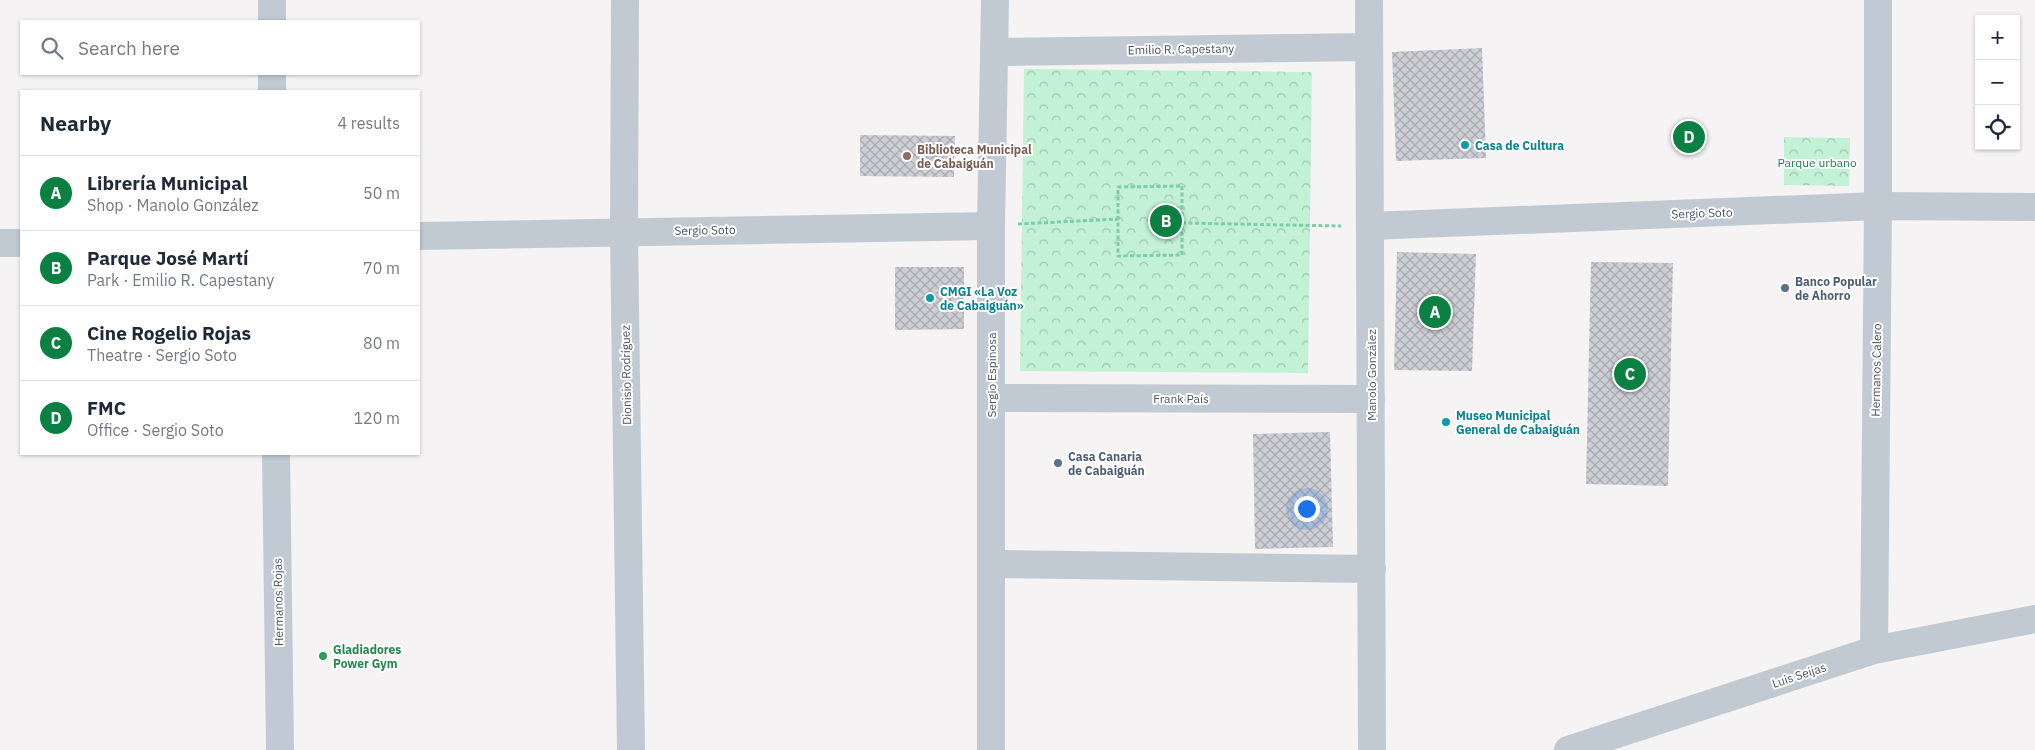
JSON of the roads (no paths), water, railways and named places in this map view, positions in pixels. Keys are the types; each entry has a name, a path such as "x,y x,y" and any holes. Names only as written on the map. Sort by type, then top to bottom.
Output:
{"street":[{"path":"272,0 272,20"},
{"name":"Dionisio Rodríguez","path":"625,0 624,232 630,750"},
{"name":"Sergio Espinosa","path":"991,750 991,226 995,0"},
{"name":"Manolo González","path":"1369,0 1372,750"},
{"name":"Hermanos Calero","path":"1874,650 1878,0"},
{"name":"Emilio R. Capestany","path":"994,52 1369,47"},
{"path":"272,75 272,90"},
{"name":"Sergio Soto","path":"1370,226 1878,206 2035,207"},
{"name":"Sergio Soto","path":"420,236 991,226"},
{"path":"0,243 20,243"},
{"name":"Frank País","path":"991,398 1371,399"},
{"name":"Hermanos Rojas","path":"276,455 280,750"},
{"path":"991,564 1372,569"},
{"name":"Luis Seijas","path":"1568,750 1874,650 2035,619"}],"place":[{"name":"FMC","path":"1689,137"},
{"name":"Casa de Cultura","path":"1465,145"},
{"name":"Biblioteca Municipal de Cabaiguán","path":"907,156"},
{"name":"Parque José Martí","path":"1166,221"},
{"name":"Banco Popular de Ahorro","path":"1785,288"},
{"name":"CMGI «La Voz de Cabaiguán»","path":"930,298"},
{"name":"Librería Municipal","path":"1435,312"},
{"name":"Cine Rogelio Rojas","path":"1630,374"},
{"name":"Museo Municipal General de Cabaiguán","path":"1446,422"},
{"name":"Casa Canaria de Cabaiguán","path":"1058,463"},
{"name":"Gladiadores Power Gym","path":"323,656"}],"park label":[{"name":"Parque urbano","path":"1817,162"}]}
